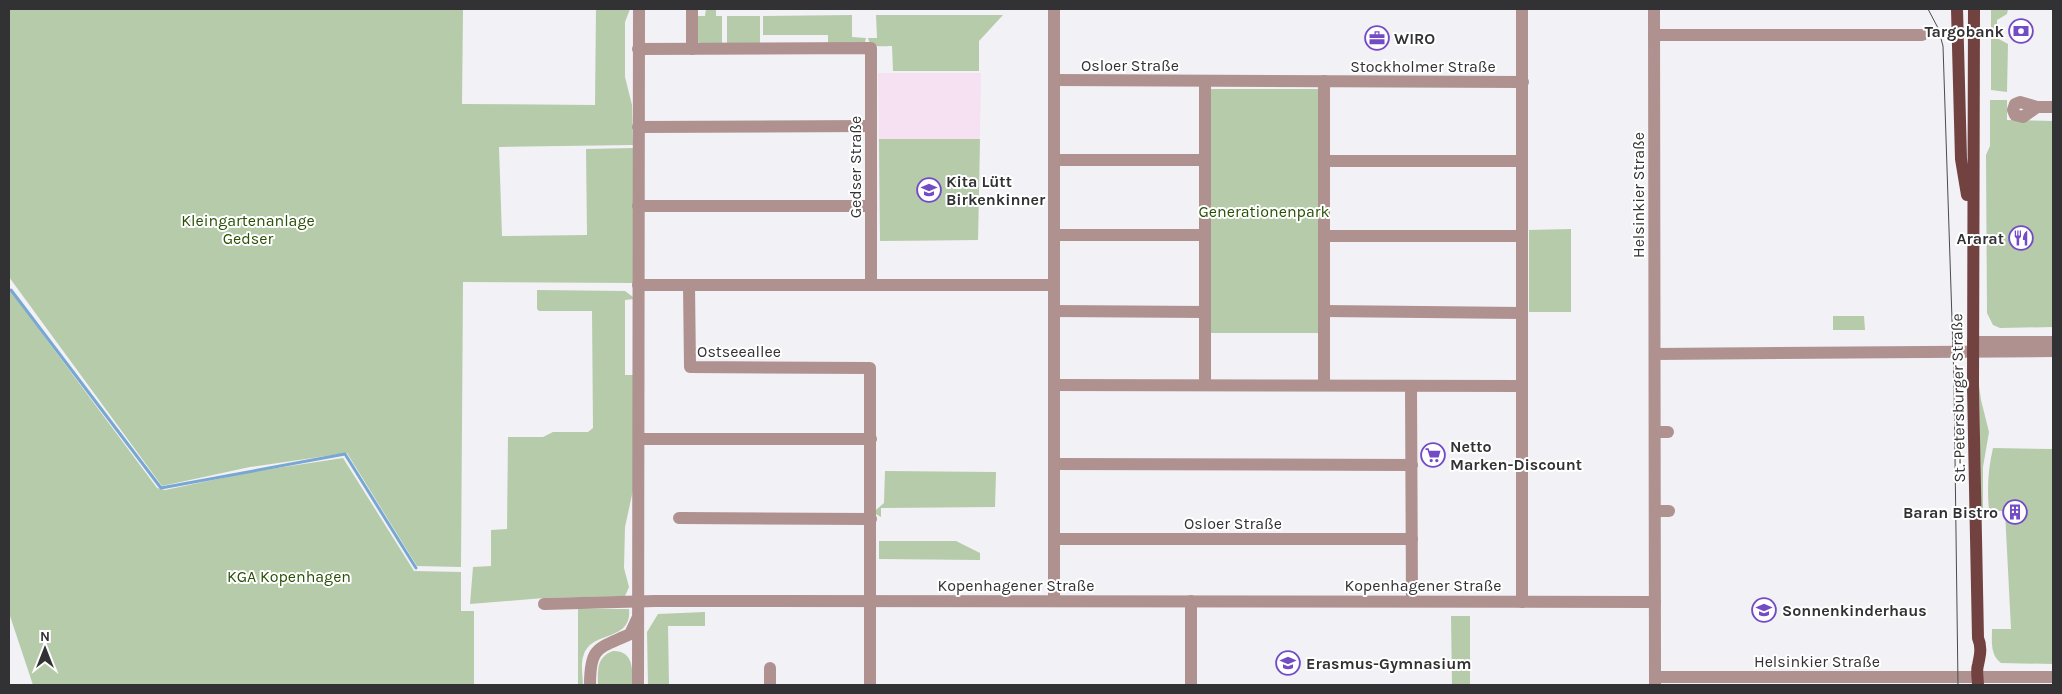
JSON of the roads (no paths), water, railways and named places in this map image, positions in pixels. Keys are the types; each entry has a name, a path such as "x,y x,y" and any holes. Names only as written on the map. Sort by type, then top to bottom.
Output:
{"main road":[{"name":"St.-Petersburger Straße","path":"1958,9 1961,159 1966,192 1973,217"},
{"name":"St.-Petersburger Straße","path":"1974,9 1973,347 1978,638 1980,644 1978,676"}],"street":[{"path":"638,685 639,9"},
{"path":"638,49 692,49 692,9"},
{"path":"1054,9 1054,602"},
{"path":"1522,9 1522,602"},
{"name":"Helsinkier Straße","path":"1654,9 1655,681 1978,676 2053,677"},
{"path":"1654,35 1922,35"},
{"name":"Gedser Straße","path":"692,49 871,48 872,285"},
{"name":"Osloer Straße","path":"1054,80 1324,81"},
{"path":"1205,81 1205,385"},
{"path":"1324,81 1324,386"},
{"name":"Stockholmer Straße","path":"1324,81 1523,82"},
{"path":"2037,107 2053,107"},
{"path":"638,127 871,126"},
{"path":"1054,160 1205,160"},
{"path":"1324,161 1522,161"},
{"path":"638,206 871,206"},
{"path":"1054,235 1205,235"},
{"path":"1324,236 1522,236"},
{"path":"638,285 1054,285"},
{"name":"Ostseeallee","path":"689,285 690,367 870,368 870,439"},
{"path":"1054,311 1205,312"},
{"path":"1324,311 1522,313"},
{"path":"1655,354 1973,347 2053,342"},
{"path":"1973,347 2053,351"},
{"path":"1054,385 1522,386"},
{"path":"1411,386 1412,602"},
{"path":"1655,432 1668,432"},
{"path":"639,439 870,439 870,685"},
{"path":"1054,464 1412,465"},
{"path":"1655,511 1669,511"},
{"path":"679,518 871,518"},
{"name":"Osloer Straße","path":"1054,539 1412,540"},
{"path":"544,604 639,601"},
{"name":"Kopenhagener Straße","path":"639,601 1655,602"},
{"path":"1191,602 1191,685"},
{"path":"590,685 590,665 595,654 602,647 630,634 639,615"},
{"path":"770,668 770,685"}],"waterway":[{"path":"11,290 161,488 345,454 416,568"}],"tram line":[{"path":"1928,9 1938,28 1943,46 1954,381 1958,685"}],"place":[{"name":"Targobank","path":"2021,31"},
{"name":"WIRO","path":"1377,38"},
{"name":"Kita Lütt Birkenkinner","path":"929,190"},
{"name":"Ararat","path":"2021,238"},
{"name":"Netto Marken-Discount","path":"1433,455"},
{"name":"Baran Bistro","path":"2015,512"},
{"name":"Sonnenkinderhaus","path":"1764,610"},
{"name":"Erasmus-Gymnasium","path":"1288,663"}],"park label":[{"name":"Generationenpark","path":"1264,211"},
{"name":"Kleingartenanlage Gedser","path":"248,229"},
{"name":"KGA Kopenhagen","path":"289,576"}]}
